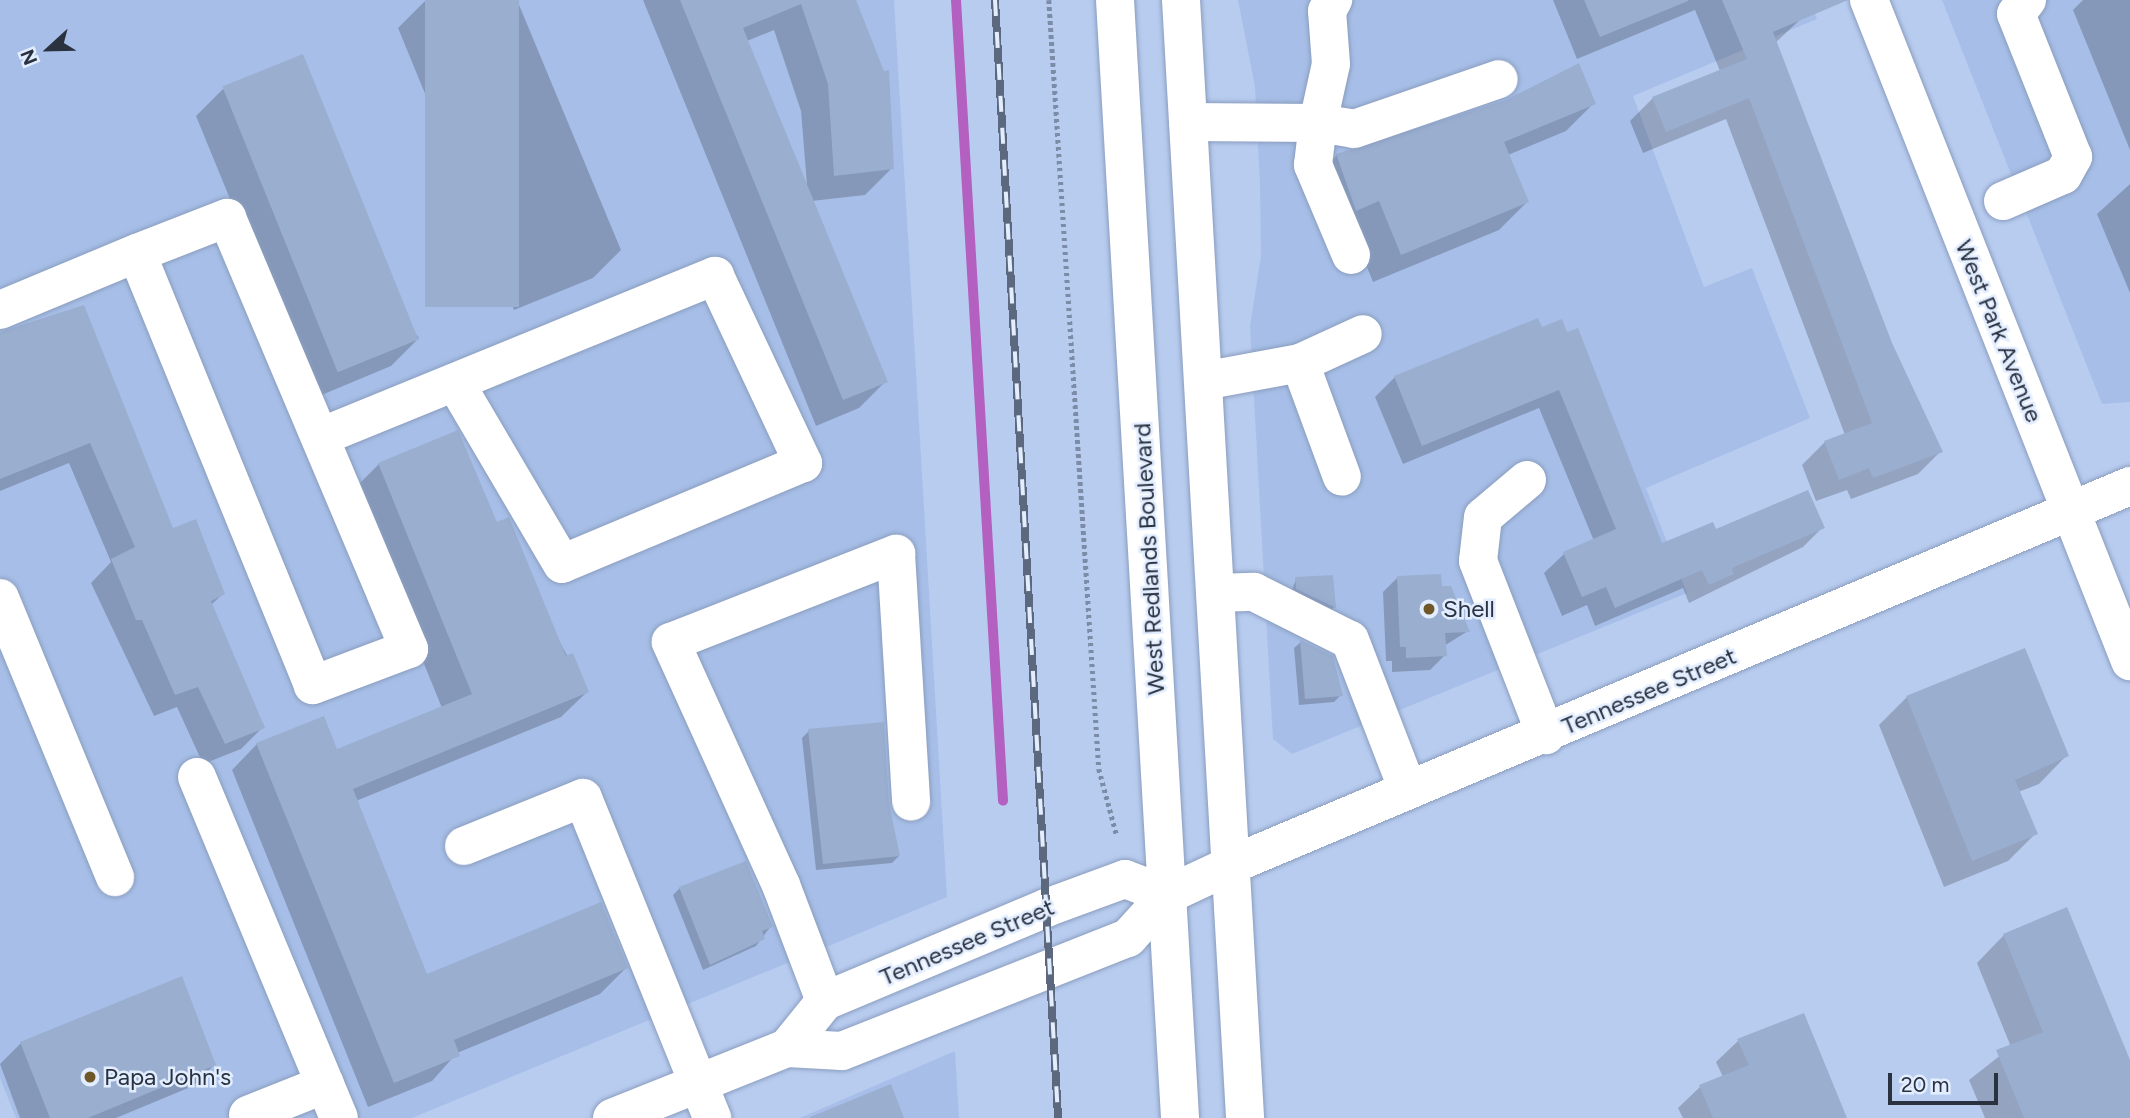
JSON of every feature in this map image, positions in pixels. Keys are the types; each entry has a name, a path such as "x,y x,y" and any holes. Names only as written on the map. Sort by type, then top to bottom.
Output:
{"main road":[{"name":"West Redlands Boulevard","path":"1115,0 1180,1118"},
{"path":"1181,0 1245,1118"},
{"path":"1333,0 1327,11 1331,64 1318,123 1313,165 1351,255"},
{"name":"West Park Avenue","path":"1868,0 2130,661"},
{"path":"2003,201 2063,176 2073,157 2016,14 2027,0"},
{"path":"1188,122 1318,123 1354,130 1499,79"},
{"path":"0,310 137,253 227,218 409,649 313,685 137,253"},
{"path":"320,437 715,276 803,463 562,564 455,383"},
{"path":"1203,381 1300,363 1363,334"},
{"path":"1300,363 1342,477"},
{"path":"1527,481 1482,517 1478,561 1546,735"},
{"name":"Tennessee Street","path":"612,1118 787,1048 842,1051 1117,943 1167,895 1231,865 1546,735 2130,486"},
{"path":"825,1001 781,885 671,642 896,554 911,802"},
{"path":"1216,593 1254,592 1350,640 1408,790"},
{"path":"0,598 115,877"},
{"path":"197,778 332,1101 246,1117"},
{"path":"464,846 583,798 712,1118"},
{"name":"Tennessee Street","path":"787,1048 825,1001 1125,879 1167,895"}],"path":[{"path":"1048,0 1099,769 1117,836"}],"shaded area":[{"path":"0,0 894,0 947,897 412,1118 16,1118 0,1078"},
{"path":"1238,0 1809,0 1817,19 1633,96 1704,287 1752,268 1810,418 1646,488 1687,593 1292,754 1273,739 1250,326 1261,256 1260,185 1255,87"},
{"path":"1942,0 2130,0 2130,402 2102,404"},
{"path":"955,1051 959,1118 800,1118"}],"building":[{"path":"425,0 519,0 519,307 425,307"},
{"path":"680,0 856,0 884,71 889,70 894,169 834,176 828,84 801,4 743,28 888,382 843,400"},
{"path":"1584,0 1688,0 1688,1 1600,37"},
{"path":"1722,0 1848,0 1773,32 1892,343 1943,452 1873,478 1869,468 1839,480 1824,441 1872,423 1749,98 1666,132 1652,97 1747,59"},
{"path":"303,54 418,340 338,372 222,87"},
{"path":"1579,63 1596,104 1504,142 1529,202 1401,255 1379,201 1356,211 1336,154 1506,100"},
{"path":"84,305 173,528 196,519 225,594 211,601 265,728 225,744 198,687 175,695 142,620 136,620 111,559 135,547 90,443 0,479 0,332"},
{"path":"1538,318 1542,327 1562,319 1567,332 1578,328 1662,543 1713,522 1716,529 1808,490 1825,528 1732,568 1734,574 1709,585 1702,570 1615,608 1606,587 1582,597 1563,552 1616,529 1559,390 1422,446 1394,376"},
{"path":"458,430 497,522 509,517 566,656 573,653 589,692 353,789 427,974 601,902 628,968 454,1040 460,1056 394,1083 256,743 324,716 337,749 472,694 378,463"},
{"name":"Shell","path":"1441,574 1442,586 1451,586 1470,632 1445,633 1447,656 1406,658 1406,647 1400,647 1397,576"},
{"path":"1333,575 1336,608 1296,589 1295,577"},
{"path":"1300,640 1333,656 1343,696 1305,699"},
{"path":"2025,648 2069,756 2015,780 2038,834 1972,861 1906,696"},
{"path":"884,722 889,803 900,856 823,864 808,729"},
{"path":"746,861 773,927 762,931 765,939 710,965 679,887"},
{"path":"2067,907 2130,1060 2130,1118 2024,1118 1996,1050 2043,1032 2003,934"},
{"path":"182,976 216,1065 88,1118 50,1118 20,1042"},
{"path":"1804,1013 1847,1118 1713,1118 1699,1085 1749,1065 1737,1039"},
{"path":"891,1084 904,1118 810,1118 810,1117"}],"waterway":[{"path":"956,0 1003,801"}],"railway":[{"path":"995,0 1058,1118"}],"place":[{"name":"Shell","path":"1429,609"},
{"name":"Papa John's","path":"90,1077"}]}
